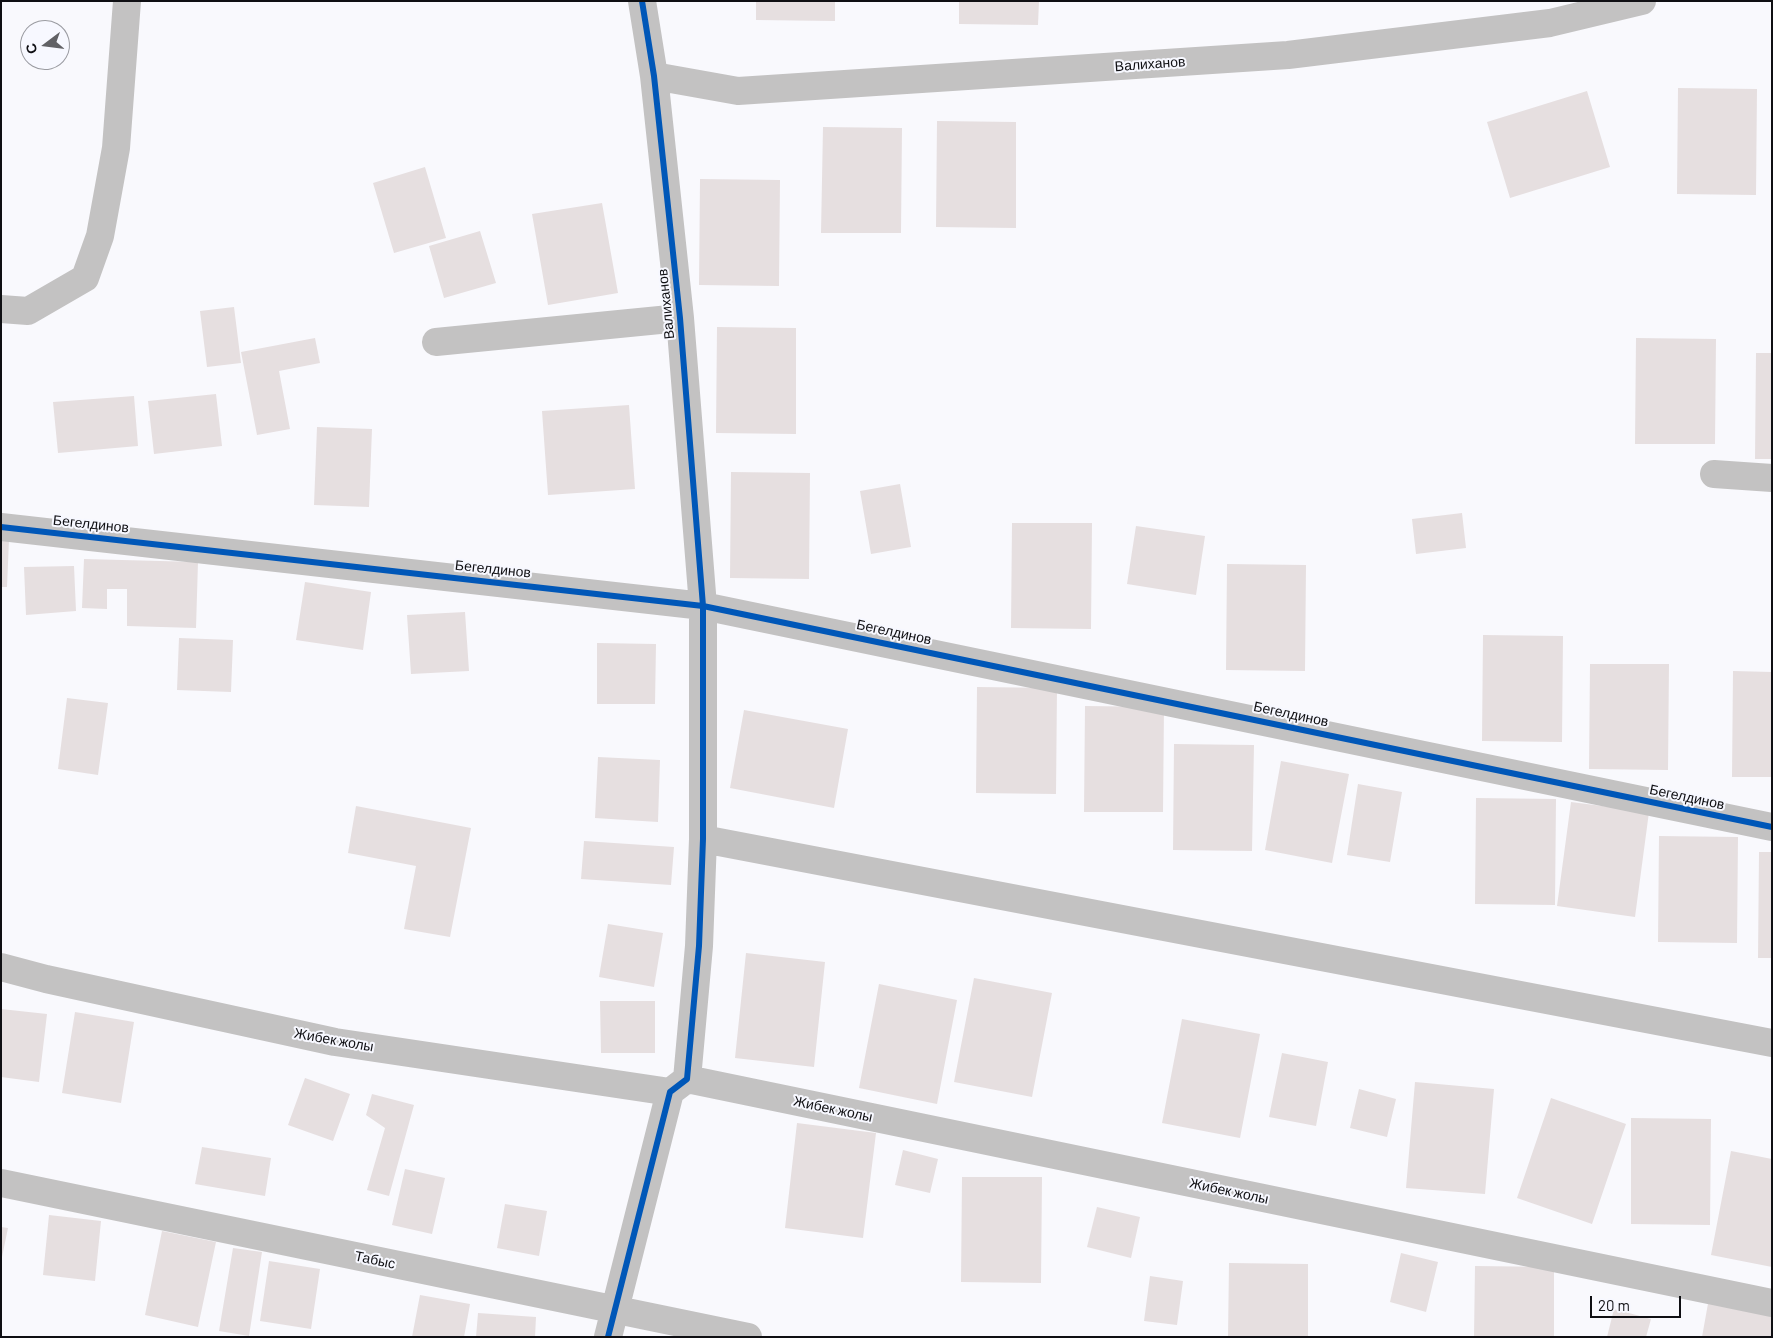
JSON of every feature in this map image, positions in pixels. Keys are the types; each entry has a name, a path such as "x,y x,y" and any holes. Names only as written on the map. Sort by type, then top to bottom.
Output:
{"street":[{"path":"1,309 28,311 85,278 100,236 116,148 127,1"},
{"name":"Валиханов","path":"608,1337 679,1086 699,946 703,839 704,606 680,318 654,76 642,1"},
{"name":"Валиханов","path":"654,76 738,91 1288,55 1550,23 1642,1"},
{"path":"436,342 680,318"},
{"path":"1714,474 1772,478"},
{"name":"Бегелдинов","path":"1,526 704,606 1772,827"},
{"path":"703,839 1772,1043"},
{"name":"Жибек жолы","path":"1,968 334,1042 679,1086 1772,1303"},
{"name":"Табыс","path":"1,1183 748,1337"}],"building":[{"path":"756,1 835,1 835,21 756,20"},
{"path":"959,1 1039,1 1038,25 959,24"},
{"path":"1678,88 1757,89 1756,195 1677,194"},
{"path":"1587,91 1610,167 1510,198 1487,122"},
{"path":"937,121 1016,122 1016,228 936,227"},
{"path":"823,127 902,128 901,233 821,233"},
{"path":"425,167 446,238 394,253 373,183"},
{"path":"700,179 780,180 779,286 699,285"},
{"path":"602,203 618,293 548,305 532,214"},
{"path":"480,231 496,283 444,298 429,246"},
{"path":"234,307 241,363 207,367 200,311"},
{"path":"717,327 796,328 796,434 716,433"},
{"path":"315,338 320,363 279,371 290,429 257,435 241,352"},
{"path":"1636,338 1716,339 1715,444 1635,444"},
{"path":"1756,353 1772,353 1772,459 1755,459"},
{"path":"216,394 222,446 154,454 148,401"},
{"path":"134,396 138,446 58,453 53,402"},
{"path":"629,405 635,489 548,495 542,411"},
{"path":"317,427 372,429 369,507 314,505"},
{"path":"731,472 810,473 809,579 730,578"},
{"path":"900,484 911,547 871,554 860,491"},
{"path":"1462,513 1466,548 1416,554 1412,519"},
{"path":"1012,523 1092,523 1091,629 1011,628"},
{"path":"1136,526 1205,536 1196,595 1127,584"},
{"path":"1,539 9,540 7,587 1,587"},
{"path":"84,559 198,562 196,628 127,626 127,589 107,589 107,609 82,608"},
{"path":"1227,564 1306,565 1305,671 1226,670"},
{"path":"74,566 76,611 26,615 24,567"},
{"path":"305,582 371,592 363,650 296,640"},
{"path":"465,612 469,671 411,674 407,615"},
{"path":"1483,635 1563,636 1562,742 1482,741"},
{"path":"179,638 233,640 231,692 177,690"},
{"path":"597,643 656,644 655,704 597,704"},
{"path":"1590,664 1669,664 1668,770 1589,769"},
{"path":"1733,671 1772,672 1772,777 1732,777"},
{"path":"977,687 1057,688 1056,794 976,793"},
{"path":"67,698 108,703 98,775 58,769"},
{"path":"1085,706 1164,707 1163,812 1084,812"},
{"path":"744,710 848,729 834,808 730,788"},
{"path":"1174,744 1254,745 1252,851 1173,850"},
{"path":"598,757 660,760 658,822 595,818"},
{"path":"1281,761 1349,774 1332,863 1265,850"},
{"path":"1358,784 1402,792 1390,862 1347,855"},
{"path":"1476,798 1556,799 1555,905 1475,904"},
{"path":"1571,802 1649,812 1635,917 1557,906"},
{"path":"356,806 471,828 450,937 404,929 416,866 348,853"},
{"path":"1659,836 1738,837 1737,943 1658,942"},
{"path":"584,841 674,847 671,885 581,879"},
{"path":"1759,852 1772,852 1772,958 1758,958"},
{"path":"608,924 663,933 654,987 599,977"},
{"path":"746,953 825,962 814,1067 735,1058"},
{"path":"974,978 1052,993 1032,1097 954,1082"},
{"path":"879,984 957,1000 937,1104 859,1088"},
{"path":"600,1001 655,1001 655,1053 601,1053"},
{"path":"1,1009 47,1014 39,1082 1,1077"},
{"path":"75,1012 134,1022 121,1103 62,1093"},
{"path":"1182,1019 1260,1034 1240,1138 1162,1123"},
{"path":"1282,1053 1328,1062 1316,1126 1269,1117"},
{"path":"305,1078 350,1094 333,1141 288,1125"},
{"path":"1415,1082 1494,1089 1485,1194 1406,1188"},
{"path":"1359,1089 1396,1099 1387,1137 1350,1128"},
{"path":"372,1094 414,1105 389,1196 367,1190 385,1128 366,1115"},
{"path":"1551,1098 1626,1124 1592,1224 1517,1198"},
{"path":"1631,1118 1711,1119 1710,1225 1631,1224"},
{"path":"797,1123 876,1133 863,1238 785,1228"},
{"path":"202,1147 271,1158 265,1196 195,1184"},
{"path":"903,1150 938,1159 930,1193 895,1185"},
{"path":"1731,1151 1772,1159 1772,1267 1711,1255"},
{"path":"405,1169 445,1178 432,1234 392,1225"},
{"path":"962,1177 1042,1177 1041,1283 961,1282"},
{"path":"505,1204 547,1211 539,1256 497,1248"},
{"path":"1097,1207 1140,1217 1131,1258 1087,1247"},
{"path":"49,1215 101,1221 95,1281 43,1275"},
{"path":"1,1227 8,1228 2,1257 1,1257"},
{"path":"162,1231 216,1242 198,1327 145,1315"},
{"path":"233,1248 262,1252 249,1336 219,1331"},
{"path":"1401,1253 1438,1262 1426,1312 1390,1302"},
{"path":"269,1261 320,1269 311,1329 260,1321"},
{"path":"1229,1263 1308,1264 1308,1337 1228,1337"},
{"path":"1475,1266 1554,1267 1554,1337 1474,1337"},
{"path":"1150,1276 1183,1281 1177,1325 1144,1321"},
{"path":"420,1295 470,1304 464,1337 412,1337"},
{"path":"1709,1298 1772,1310 1772,1337 1702,1337"},
{"path":"1614,1309 1651,1319 1646,1337 1607,1337"},
{"path":"478,1313 536,1317 535,1337 476,1337"}],"cycle path":[{"path":"608,1337 670,1092 687,1079 699,946 703,839 703,606 680,318 654,76 642,1"},
{"path":"1,527 703,606 1772,827"}]}
